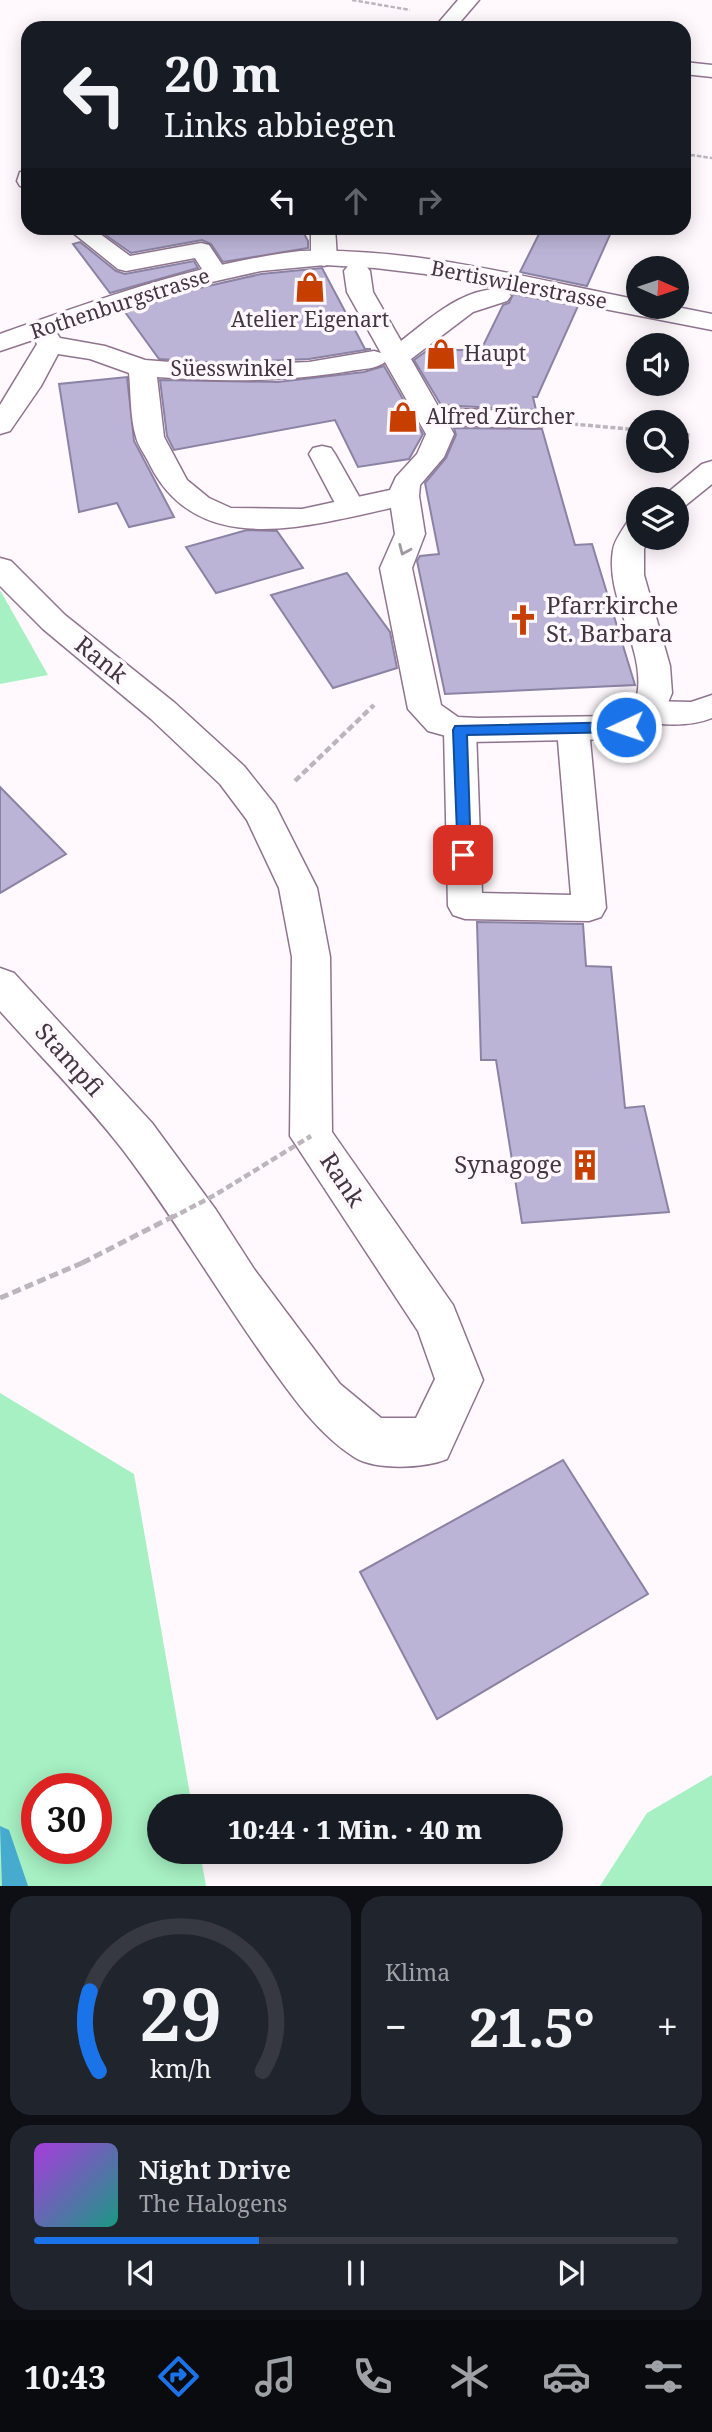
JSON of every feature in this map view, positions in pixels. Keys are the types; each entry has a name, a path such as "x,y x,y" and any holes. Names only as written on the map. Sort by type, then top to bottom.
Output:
{"street":[{"path":"450,21 469,0"},
{"path":"691,69 712,71"},
{"path":"323,235 324,258"},
{"name":"Rothenburgstrasse","path":"0,343 46,337 153,289 215,272 282,261 324,258"},
{"name":"Bertiswilerstrasse","path":"324,258 378,260 444,270 712,322"},
{"path":"142,368 150,438 176,485 198,504 225,517 302,518 351,507 405,490 430,457 440,434 430,416 385,358 360,292 360,279"},
{"path":"385,358 482,295"},
{"path":"0,425 27,386 46,337"},
{"name":"Süesswinkel","path":"46,337 142,368 221,374 309,370 385,358"},
{"path":"430,416 534,420"},
{"path":"689,488 712,470"},
{"path":"405,490 410,534 396,568 425,709 433,719 460,730 626,727 636,723 648,712 657,683 632,598 625,555 628,550"},
{"name":"Rank","path":"0,568 54,622 163,710 232,775 262,814 298,888 311,957 311,1136 436,1320 459,1380 430,1442 372,1441 323,1400 238,1284 200,1224 137,1136"},
{"name":"Stampfi","path":"0,984 137,1136"}],"lane":[{"path":"87,235 126,264 201,250 215,272"},
{"path":"322,454 351,507"},
{"path":"648,712 694,713 712,706"},
{"path":"460,730 465,905 589,908 573,729"}],"path":[{"path":"352,0 414,10"},
{"path":"691,154 712,158"},
{"path":"534,420 626,429"},
{"path":"262,814 392,688 420,681"},
{"path":"0,1298 82,1263 215,1195 311,1136"}],"green space":[{"path":"0,590 48,675 0,684"},
{"path":"0,1393 134,1474 190,1794 147,1794 147,1864 202,1864 206,1886 0,1886"},
{"path":"712,1775 712,1886 600,1886 647,1813"}],"building":[{"path":"105,235 305,235 308,241 308,248 223,262 211,244 202,240 131,253"},
{"path":"538,235 610,235 587,286 520,272"},
{"path":"80,242 116,271 125,274 194,261 198,268 110,293 73,244"},
{"path":"322,268 365,349 371,349 309,359 221,363 159,359 125,312 195,289 261,274"},
{"path":"513,294 578,306 537,397 533,397 536,410 441,405 414,360 428,350 481,350 503,305 509,303"},
{"path":"384,366 423,434 409,459 358,467 335,420 174,450 167,436 160,380 278,382 364,372"},
{"path":"127,377 134,441 174,517 129,527 117,503 79,512 59,384"},
{"name":"Pfarrkirche St. Barbara","path":"454,428 542,429 575,545 592,544 635,685 445,694 417,561 420,556 439,554 425,483 446,458 456,435"},
{"path":"247,530 277,531 303,568 216,593 186,547"},
{"path":"347,573 390,632 397,668 333,688 271,595"},
{"path":"0,787 66,854 0,893"},
{"path":"477,922 583,924 586,966 611,967 625,1108 644,1106 669,1212 522,1223 496,1060 481,1060"},
{"path":"563,1460 648,1594 437,1719 360,1572"}],"waterway":[{"path":"0,1839 15,1886"}],"place":[{"name":"Atelier Eigenart","path":"310,287"},
{"name":"Haupt","path":"441,354"},
{"name":"Alfred Zürcher","path":"403,417"},
{"name":"Pfarrkirche St. Barbara","path":"523,620"},
{"name":"Synagoge","path":"585,1165"}],"route":[{"path":"463,855 460,730 626,727"}]}
